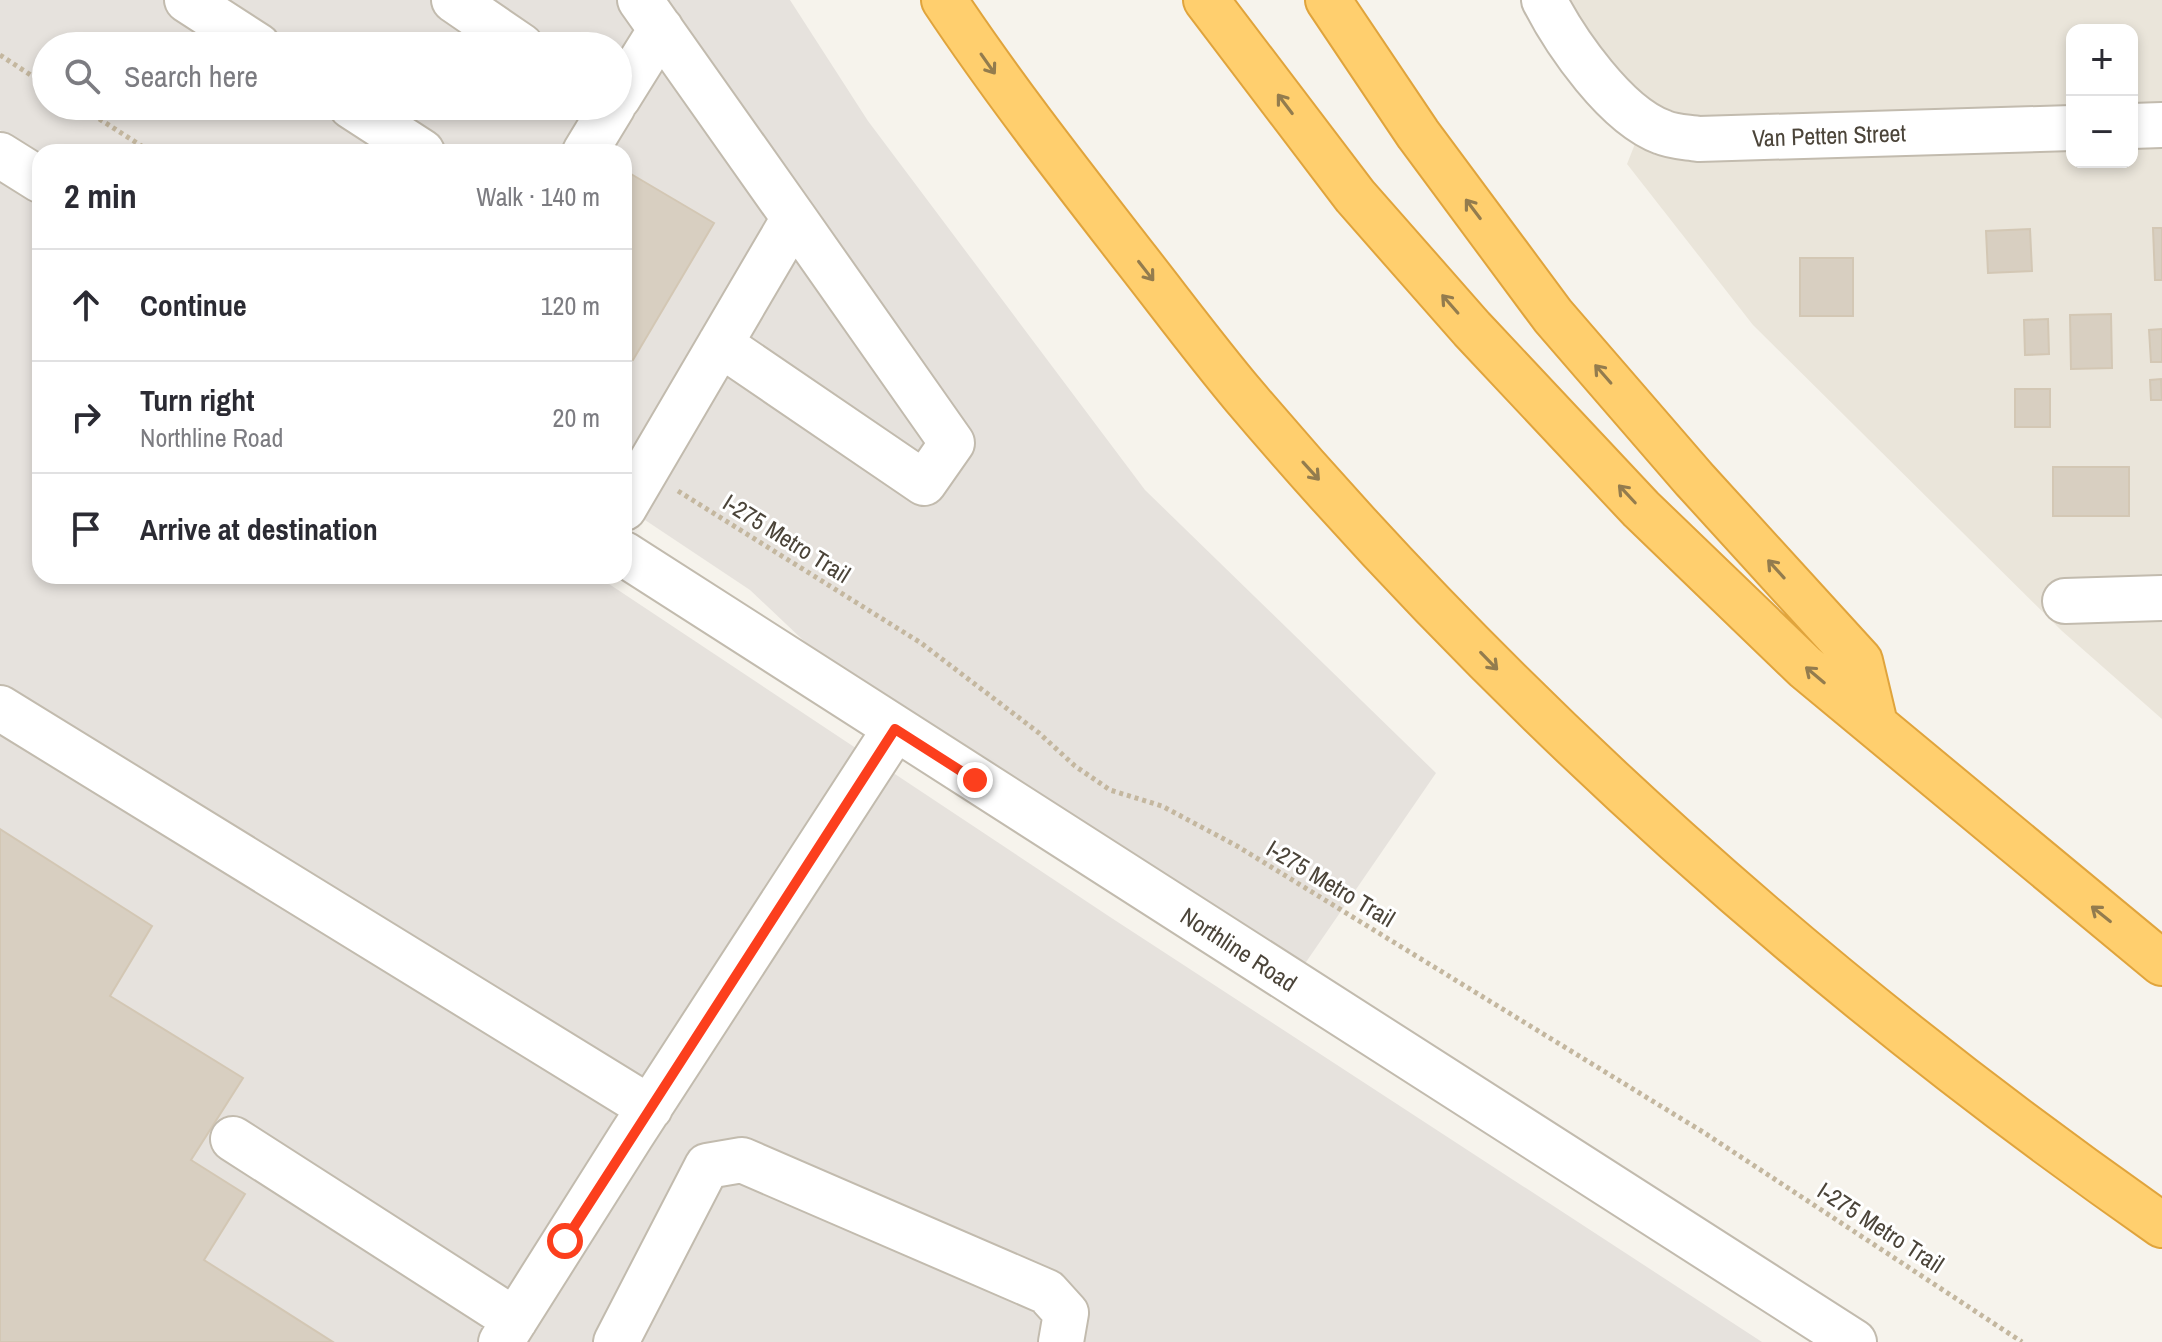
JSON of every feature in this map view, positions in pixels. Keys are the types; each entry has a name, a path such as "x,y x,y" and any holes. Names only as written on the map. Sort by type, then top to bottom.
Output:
{"highway":[{"path":"944,0 1031,125 1244,395 1376,544 1499,672 1626,794 1758,912 1914,1041 2081,1168 2162,1225"},
{"path":"1206,0 1355,196 1472,329 1641,509 1805,667 2162,963"},
{"path":"1328,0 1418,134 1553,316 1694,479 1860,661 1875,724"}],"street":[{"path":"187,0 236,32"},
{"path":"454,0 501,32"},
{"name":"Van Petten Street","path":"1544,0 1559,29 1604,86 1636,119 1664,133 1699,139 2066,128"},
{"path":"632,58 650,15"},
{"path":"650,15 952,443 924,483 720,344"},
{"path":"373,120 410,144"},
{"path":"590,144 603,120"},
{"path":"2138,126 2162,125"},
{"path":"0,155 32,175"},
{"path":"632,494 794,218"},
{"name":"Northline Road","path":"632,559 1854,1342"},
{"path":"2065,601 2162,598"},
{"path":"0,708 650,1108"},
{"path":"233,1139 508,1331 895,729"},
{"path":"616,1342 707,1166 742,1160 1047,1292 1066,1313 1061,1342"}],"path":[{"path":"0,55 32,76"},
{"path":"101,120 138,144"},
{"name":"I-275 Metro Trail","path":"646,470 921,643 1039,733 1075,766 1110,790 1162,806 1237,846 1703,1132 2022,1342"}],"shaded area":[{"path":"0,0 790,0 868,121 1145,490 1436,773 1304,965 824,660 750,590 632,511 632,144 32,144 32,150 0,130"},
{"path":"1568,0 2162,0 2162,719 2062,631 1753,325 1627,164 1652,101 1614,69 1578,22"},
{"path":"0,181 32,202 32,584 609,584 1110,917 1762,1342 0,1342"}],"building":[{"path":"632,175 714,223 632,359"},
{"path":"2153,228 2162,228 2162,280 2155,280"},
{"path":"2030,229 2032,271 1988,273 1986,231"},
{"path":"1800,258 1853,258 1853,316 1800,316"},
{"path":"2111,314 2112,368 2071,369 2070,315"},
{"path":"2048,319 2049,354 2025,355 2024,320"},
{"path":"2162,329 2162,362 2151,362 2149,330"},
{"path":"2161,379 2162,400 2151,400 2150,380"},
{"path":"2015,389 2050,389 2050,427 2015,427"},
{"path":"2053,467 2129,467 2129,516 2053,516"},
{"path":"0,829 152,926 110,996 243,1078 191,1160 245,1194 204,1260 333,1342 0,1342"}],"route":[{"path":"565,1241 895,729 975,780"}]}
